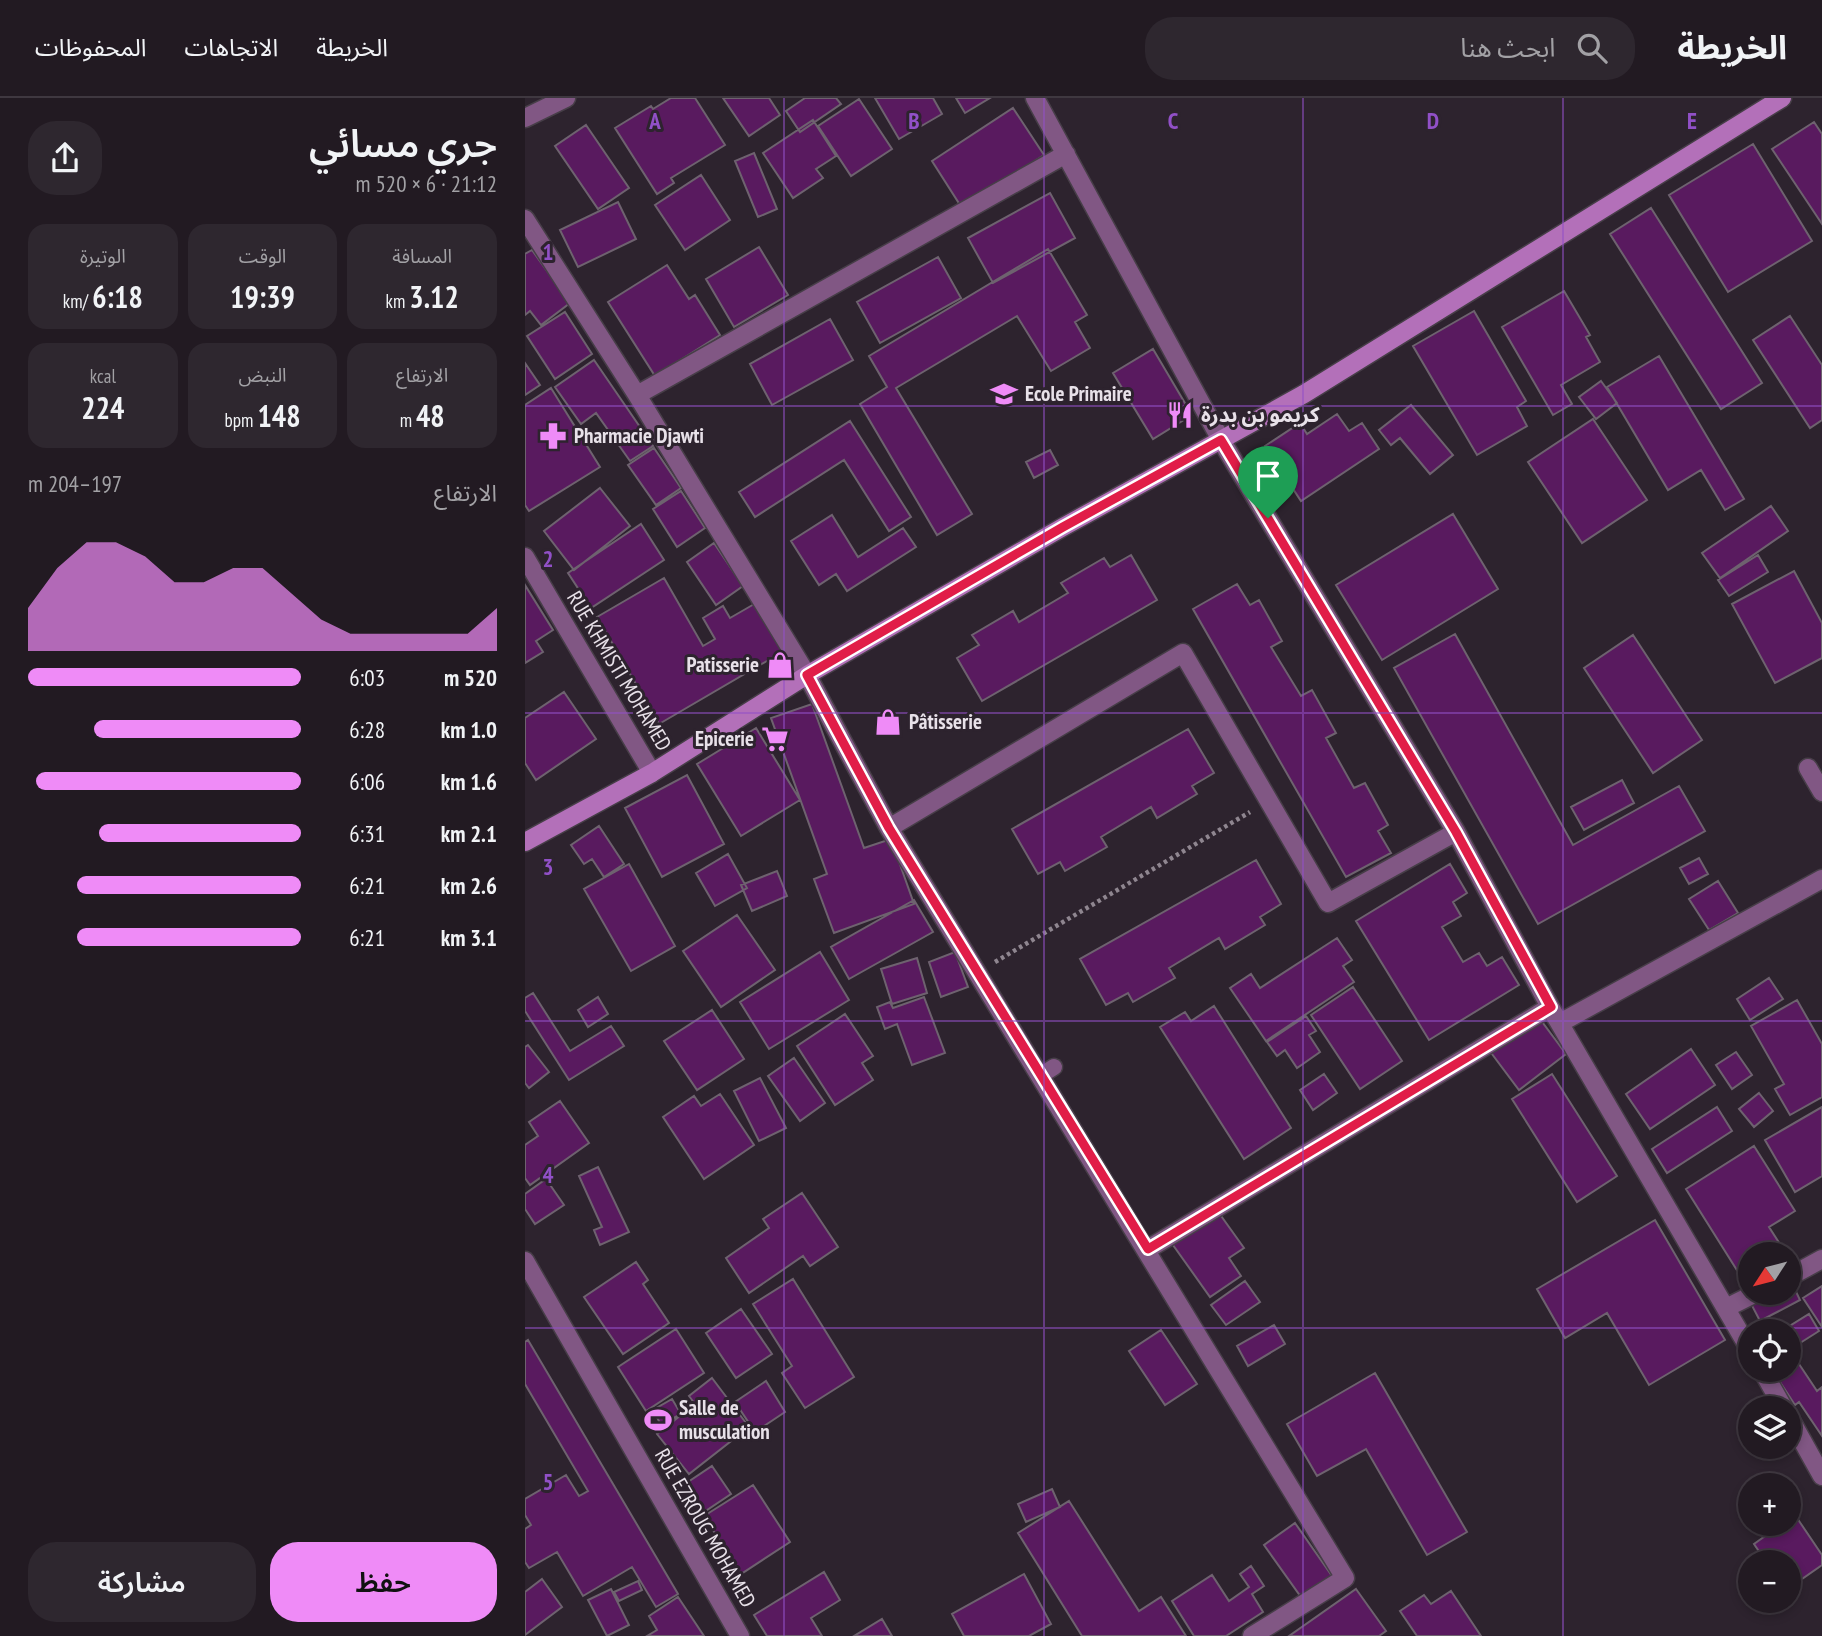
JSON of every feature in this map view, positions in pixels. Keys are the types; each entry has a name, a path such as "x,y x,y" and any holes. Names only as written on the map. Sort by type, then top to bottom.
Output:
{"main road":[{"path":"525,842 652,773 807,675 1063,527 1304,394 1782,98"}],"street":[{"path":"525,118 566,98"},
{"path":"1035,98 1221,440 1456,832 1560,1023 1738,1329"},
{"path":"637,395 1066,154"},
{"path":"525,219 637,395 807,675 889,828 977,973 1047,1072 1148,1249 1345,1578 1252,1636"},
{"name":"RUE KHMISTI MOHAMED","path":"525,556 652,773"},
{"path":"889,828 1183,653 1328,903 1456,832"},
{"path":"1808,768 1822,792"},
{"path":"1560,1023 1822,879"},
{"path":"1148,1249 1551,1007"},
{"path":"1801,1270 1822,1259"},
{"name":"RUE EZROUG MOHAMED","path":"525,1261 740,1636"},
{"path":"1726,1308 1738,1302"},
{"path":"1801,1437 1820,1467"}],"path":[{"path":"977,973 1269,801"}],"building":[{"path":"671,98 695,98 725,145 671,178 674,183 657,194 615,128 651,106 653,109"},
{"path":"723,98 769,98 780,115 749,136"},
{"path":"805,98 836,98 841,104 800,132 786,111"},
{"path":"875,98 933,98 942,114 899,139"},
{"path":"956,98 990,98 965,113"},
{"path":"859,99 892,149 851,176 818,126"},
{"path":"1013,108 1044,155 962,208 932,161"},
{"path":"813,120 836,156 816,169 823,178 793,198 763,153"},
{"path":"1814,122 1822,134 1822,224 1772,149"},
{"path":"586,125 629,188 598,209 555,146"},
{"path":"1753,144 1812,241 1728,292 1669,195"},
{"path":"754,153 777,209 758,217 735,161"},
{"path":"701,175 730,220 685,250 655,205"},
{"path":"1050,193 1075,238 993,283 968,238"},
{"path":"618,202 636,239 578,267 560,230"},
{"path":"1651,208 1762,383 1721,409 1610,234"},
{"path":"759,247 788,295 734,327 706,279"},
{"path":"1048,249 1087,315 1075,322 1090,348 1051,371 1017,316 896,388 972,514 937,535 860,404 887,387 869,356"},
{"path":"532,250 570,303 541,325 530,311 525,315 525,254"},
{"path":"938,257 961,298 880,343 857,302"},
{"path":"667,265 689,299 695,295 720,335 655,376 608,302"},
{"path":"1564,291 1590,335 1586,337 1600,362 1561,385 1572,404 1553,415 1502,327"},
{"path":"1474,311 1526,401 1517,407 1527,426 1477,455 1413,346"},
{"path":"565,312 592,354 555,379 527,336"},
{"path":"1790,316 1822,365 1822,420 1810,428 1753,340"},
{"path":"830,319 853,360 772,405 750,364"},
{"path":"1153,349 1192,415 1153,439 1113,373"},
{"path":"1659,356 1744,499 1725,510 1701,470 1668,490 1607,387"},
{"path":"594,360 653,446 630,461 596,413 581,424 555,387"},
{"path":"525,363 540,385 525,395"},
{"path":"1601,381 1617,403 1596,419 1579,397"},
{"name":"Pharmacie Djawti","path":"551,388 600,467 529,511 525,505 525,405"},
{"path":"1411,405 1453,455 1430,474 1400,438 1391,445 1379,430"},
{"path":"1337,414 1349,431 1362,423 1379,449 1301,501 1265,446 1300,423 1307,434"},
{"path":"1593,419 1647,500 1582,543 1528,462"},
{"path":"850,421 911,517 889,531 844,460 755,517 739,492"},
{"path":"654,448 681,488 656,505 628,465"},
{"path":"1050,450 1058,465 1034,478 1026,462"},
{"path":"600,488 630,526 574,570 544,531"},
{"path":"681,491 705,528 677,547 653,509"},
{"path":"1771,506 1788,531 1720,578 1702,553"},
{"path":"1453,514 1498,589 1382,660 1336,585"},
{"path":"832,515 858,557 903,528 916,547 847,591 836,574 819,585 791,541"},
{"path":"641,524 664,560 591,608 568,573"},
{"path":"714,543 743,586 716,605 687,562"},
{"path":"1131,555 1157,600 982,701 957,658 979,645 972,635 1013,611 1019,622 1068,593 1061,583 1104,558 1110,567"},
{"path":"1758,555 1768,572 1729,596 1718,580"},
{"path":"1794,571 1822,623 1822,658 1775,683 1732,604"},
{"path":"664,578 703,646 715,639 703,618 723,606 730,618 756,603 784,651 659,724 597,617"},
{"path":"1237,584 1250,605 1259,600 1282,641 1271,647 1301,696 1312,690 1336,733 1326,738 1354,788 1365,783 1388,825 1378,831 1391,853 1346,877 1193,609"},
{"path":"525,585 553,630 536,641 543,652 525,663"},
{"path":"1455,634 1573,845 1679,786 1705,831 1538,924 1394,668"},
{"path":"1633,635 1702,740 1653,773 1584,668"},
{"path":"564,692 596,739 536,780 525,763 525,718"},
{"path":"812,704 864,848 891,839 914,904 834,933 814,879 827,874 771,718"},
{"path":"756,728 800,800 741,836 697,764"},
{"path":"1188,729 1214,773 1192,786 1197,794 1157,818 1151,807 1101,837 1107,847 1065,871 1060,862 1038,874 1012,829"},
{"path":"687,775 724,844 662,877 625,808"},
{"path":"1622,780 1634,803 1584,830 1571,807"},
{"path":"599,826 624,864 604,877 592,859 584,864 571,845"},
{"path":"728,854 747,888 715,906 696,873"},
{"path":"1699,858 1708,874 1689,884 1680,868"},
{"path":"1256,860 1281,904 1260,917 1265,925 1225,949 1219,938 1169,968 1175,978 1133,1002 1128,993 1106,1005 1080,959"},
{"path":"629,864 675,946 631,971 584,889"},
{"path":"1450,864 1467,893 1453,902 1461,916 1442,927 1463,962 1479,953 1487,966 1502,957 1519,985 1429,1040 1356,921"},
{"path":"777,871 787,896 752,911 741,885"},
{"path":"1718,881 1738,913 1709,930 1689,899"},
{"path":"914,900 933,932 849,979 831,947"},
{"path":"737,915 775,970 721,1007 683,951"},
{"path":"1337,938 1352,960 1343,966 1354,982 1266,1041 1230,988 1251,974 1260,988"},
{"path":"820,952 849,1000 769,1049 740,1002"},
{"path":"955,952 968,987 941,997 929,962"},
{"path":"917,958 927,993 892,1004 881,969"},
{"path":"1769,978 1783,999 1750,1020 1737,999"},
{"path":"1353,987 1402,1061 1360,1089 1311,1015"},
{"path":"533,993 570,1051 611,1026 624,1046 569,1080 525,1011 525,998"},
{"path":"598,997 608,1014 588,1027 578,1010"},
{"path":"924,997 945,1053 912,1065 897,1024 885,1029 877,1007 890,1002 893,1008"},
{"path":"1797,1000 1822,1044 1822,1097 1790,1115 1775,1089 1784,1084 1751,1026"},
{"path":"1214,1006 1291,1128 1244,1159 1160,1027 1185,1012 1191,1021"},
{"path":"712,1010 744,1059 697,1090 664,1041"},
{"path":"845,1014 873,1056 862,1063 873,1080 835,1105 797,1046"},
{"path":"1537,1015 1566,1054 1519,1090 1489,1050"},
{"path":"1306,1016 1316,1031 1309,1035 1320,1052 1297,1068 1285,1050 1277,1056 1267,1042"},
{"path":"528,1045 549,1072 529,1088 525,1083 525,1047"},
{"path":"1691,1049 1715,1085 1650,1129 1626,1094"},
{"path":"1736,1052 1752,1075 1732,1089 1716,1065"},
{"path":"794,1058 825,1103 800,1121 768,1076"},
{"path":"1324,1074 1337,1093 1313,1110 1300,1090"},
{"path":"1552,1074 1617,1176 1577,1202 1512,1099"},
{"path":"760,1078 786,1128 759,1141 734,1091"},
{"path":"1759,1093 1773,1111 1754,1127 1739,1109"},
{"path":"720,1094 754,1145 704,1179 663,1117 694,1096 701,1106"},
{"path":"560,1101 589,1143 530,1185 525,1178 525,1145 538,1136 529,1122"},
{"path":"1717,1107 1732,1131 1667,1173 1652,1149"},
{"path":"1822,1107 1822,1176 1795,1192 1765,1140"},
{"path":"1754,1146 1795,1211 1769,1227 1779,1242 1738,1242 1738,1272 1686,1189"},
{"path":"598,1167 629,1232 600,1245 594,1230 602,1227 579,1176"},
{"path":"546,1179 564,1205 535,1224 525,1209 525,1194"},
{"path":"802,1193 838,1247 810,1266 803,1256 749,1293 726,1258 769,1228 763,1219"},
{"path":"1214,1206 1244,1248 1229,1258 1241,1276 1210,1297 1168,1238"},
{"path":"1655,1220 1725,1340 1649,1385 1607,1313 1565,1338 1537,1289"},
{"path":"636,1262 648,1280 643,1284 669,1323 623,1354 584,1297"},
{"path":"793,1279 854,1377 805,1408 782,1373 792,1366 753,1304"},
{"path":"1245,1281 1260,1302 1226,1325 1211,1305"},
{"path":"1822,1286 1822,1327 1803,1298"},
{"path":"1752,1306 1789,1306 1764,1319 1759,1319"},
{"path":"741,1309 772,1354 736,1378 706,1333"},
{"path":"1809,1314 1819,1331 1801,1342 1801,1319"},
{"path":"1274,1325 1285,1344 1248,1366 1237,1346"},
{"path":"676,1329 704,1373 646,1411 618,1367"},
{"path":"1161,1330 1197,1384 1165,1405 1129,1351"},
{"path":"528,1340 678,1594 656,1607 632,1567 583,1596 557,1552 529,1568 525,1562 525,1529 531,1525 525,1515 525,1499 566,1475 579,1496 588,1491 525,1384 525,1342"},
{"path":"1801,1367 1817,1391 1822,1387 1822,1436 1801,1405 1801,1396 1789,1396 1780,1382 1801,1382"},
{"path":"1375,1373 1467,1532 1427,1555 1366,1449 1317,1476 1287,1424"},
{"path":"712,1378 749,1427 689,1474 657,1434 695,1404 689,1396"},
{"path":"766,1381 785,1412 755,1432 735,1402"},
{"path":"672,1399 681,1414 661,1425 653,1410"},
{"path":"712,1466 731,1494 704,1512 685,1484"},
{"path":"753,1485 790,1542 741,1574 704,1516"},
{"path":"1052,1489 1060,1507 1026,1522 1018,1504"},
{"path":"1069,1501 1139,1611 1161,1597 1186,1636 1082,1636 1018,1533"},
{"path":"1295,1523 1332,1576 1301,1597 1264,1545"},
{"path":"1801,1524 1822,1555 1822,1565 1801,1580 1801,1550 1758,1550 1754,1544 1765,1536 1801,1536"},
{"path":"1251,1566 1264,1586 1252,1594 1263,1612 1226,1636 1194,1636 1172,1601 1212,1575 1229,1601 1249,1587 1240,1574"},
{"path":"824,1572 840,1600 811,1618 822,1636 767,1636 754,1615"},
{"path":"1024,1574 1051,1624 1029,1636 964,1636 952,1614"},
{"path":"542,1579 562,1607 525,1635 525,1592"},
{"path":"638,1581 642,1590 619,1601 614,1592"},
{"path":"611,1589 629,1625 607,1636 588,1600"},
{"path":"1356,1589 1386,1631 1379,1636 1289,1636"},
{"path":"1451,1591 1481,1636 1417,1636 1400,1611 1424,1595 1431,1604"},
{"path":"678,1597 704,1636 647,1636 657,1630 649,1616"},
{"path":"882,1619 892,1636 854,1636"}],"place":[{"name":"Ecole Primaire","path":"1004,394"},
{"name":"كريمو بن بدرة","path":"1180,415"},
{"name":"Pharmacie Djawti","path":"553,436"},
{"name":"Patisserie","path":"780,665"},
{"name":"Pâtisserie","path":"888,722"},
{"name":"Epicerie","path":"775,739"},
{"name":"Salle de musculation","path":"658,1420"}],"route":[{"path":"1221,440 1268,518 1456,832 1551,1007 1148,1249 889,828 807,675 1063,527 1221,440"}]}
